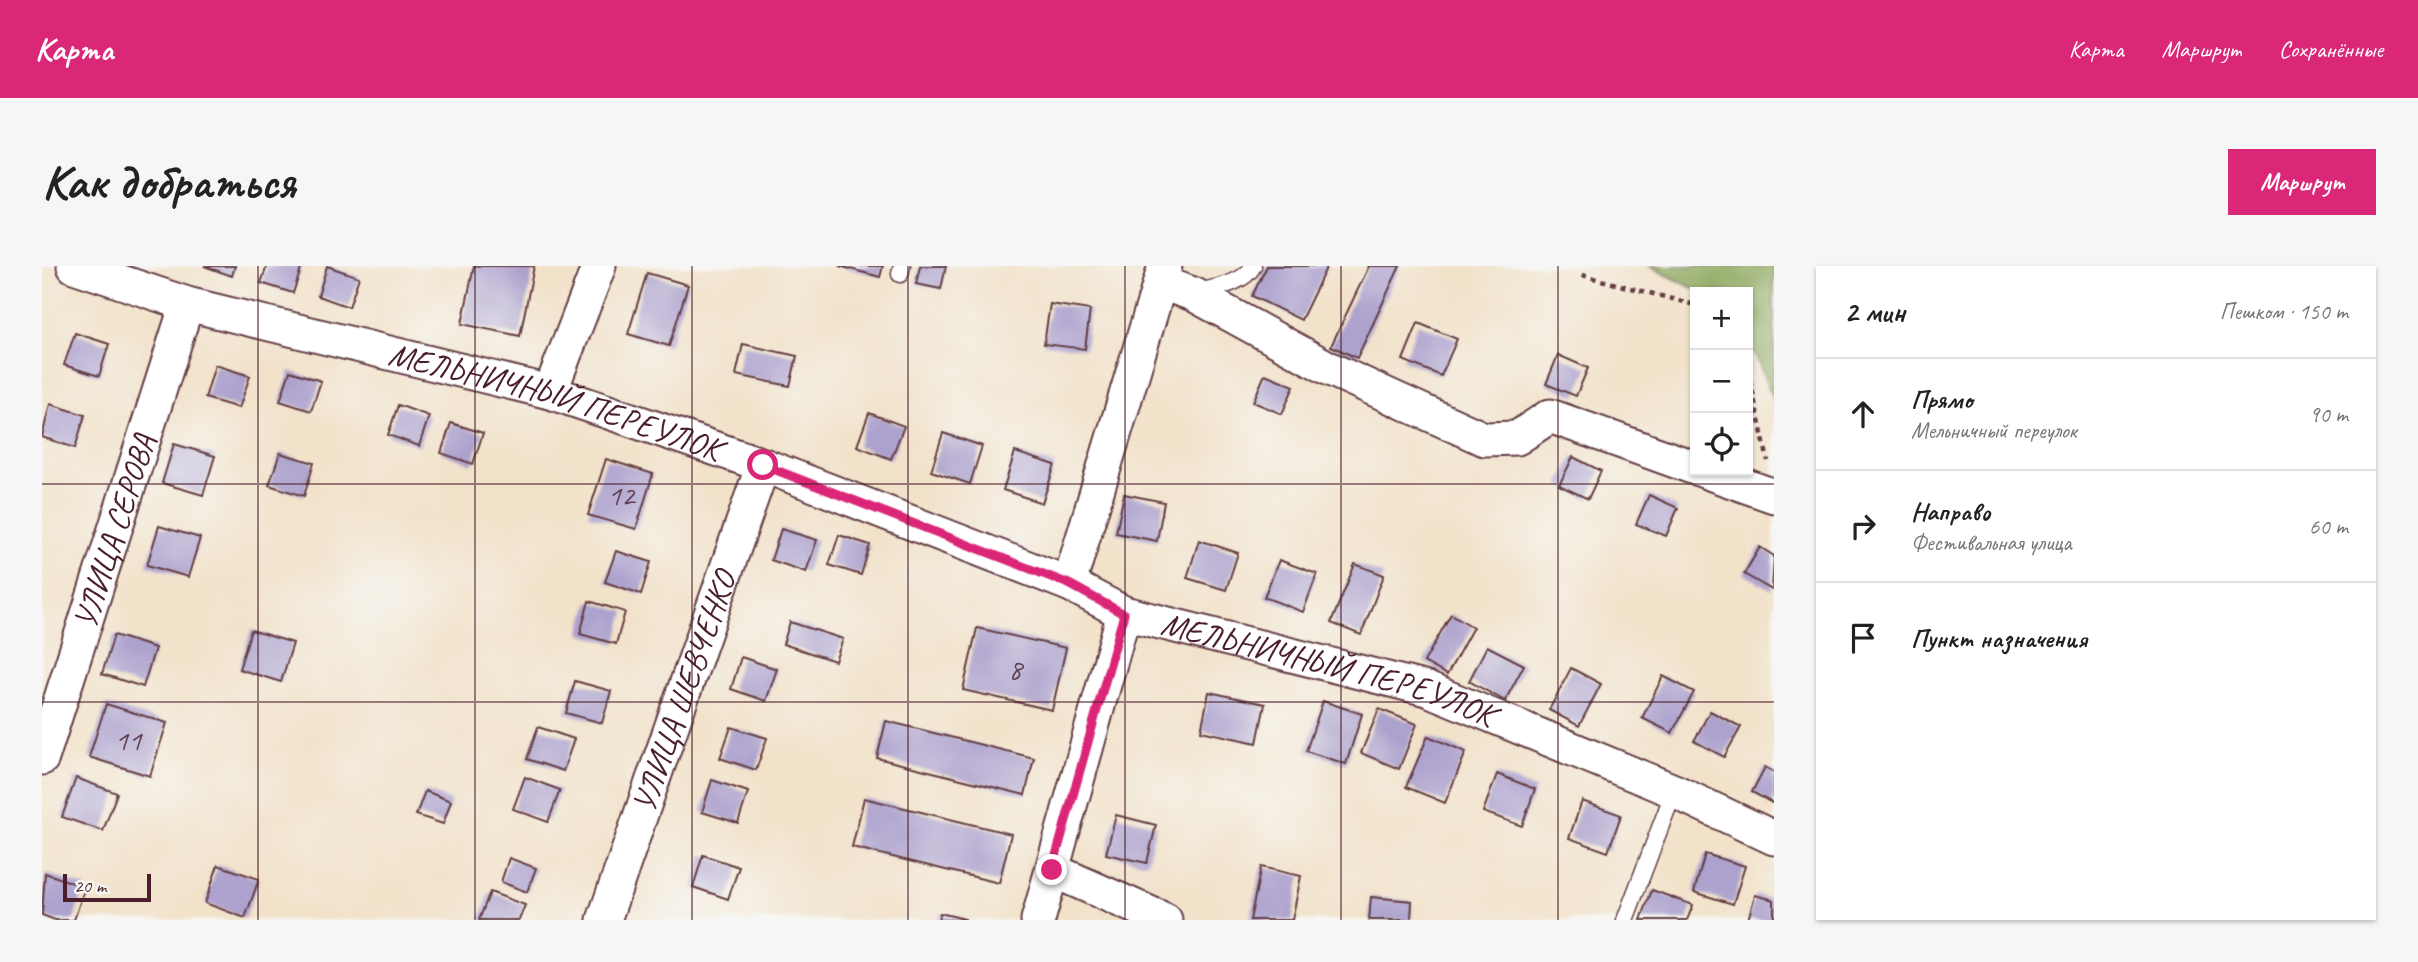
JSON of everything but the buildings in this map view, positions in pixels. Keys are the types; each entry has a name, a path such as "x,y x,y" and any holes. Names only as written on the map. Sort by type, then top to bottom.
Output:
{"street":[{"name":"МЕЛЬНИЧНЫЙ ПЕРЕУЛОК","path":"74,266 187,304 550,392 763,465 1069,584 1124,614 1427,689 1674,790 1774,838"},
{"path":"550,392 599,266"},
{"path":"1069,584 1163,275 1330,369 1484,439 1517,438 1550,416 1690,466"},
{"name":"УЛИЦА СЕРОВА","path":"42,758 187,304"},
{"name":"УЛИЦА ШЕВЧЕНКО","path":"604,920 763,465"},
{"path":"1731,476 1773,484"},
{"path":"1038,920 1124,614"},
{"path":"1052,870 1165,920"}],"lane":[{"path":"1193,294 1232,282 1250,272 1253,266"},
{"path":"1625,920 1674,790"}],"path":[{"path":"1582,275 1690,304"},
{"path":"1753,394 1773,484"}],"green space":[{"path":"1649,266 1774,266 1774,401 1753,349 1753,287 1691,287"}],"route":[{"path":"763,465 1069,584 1124,614 1052,870"}]}
